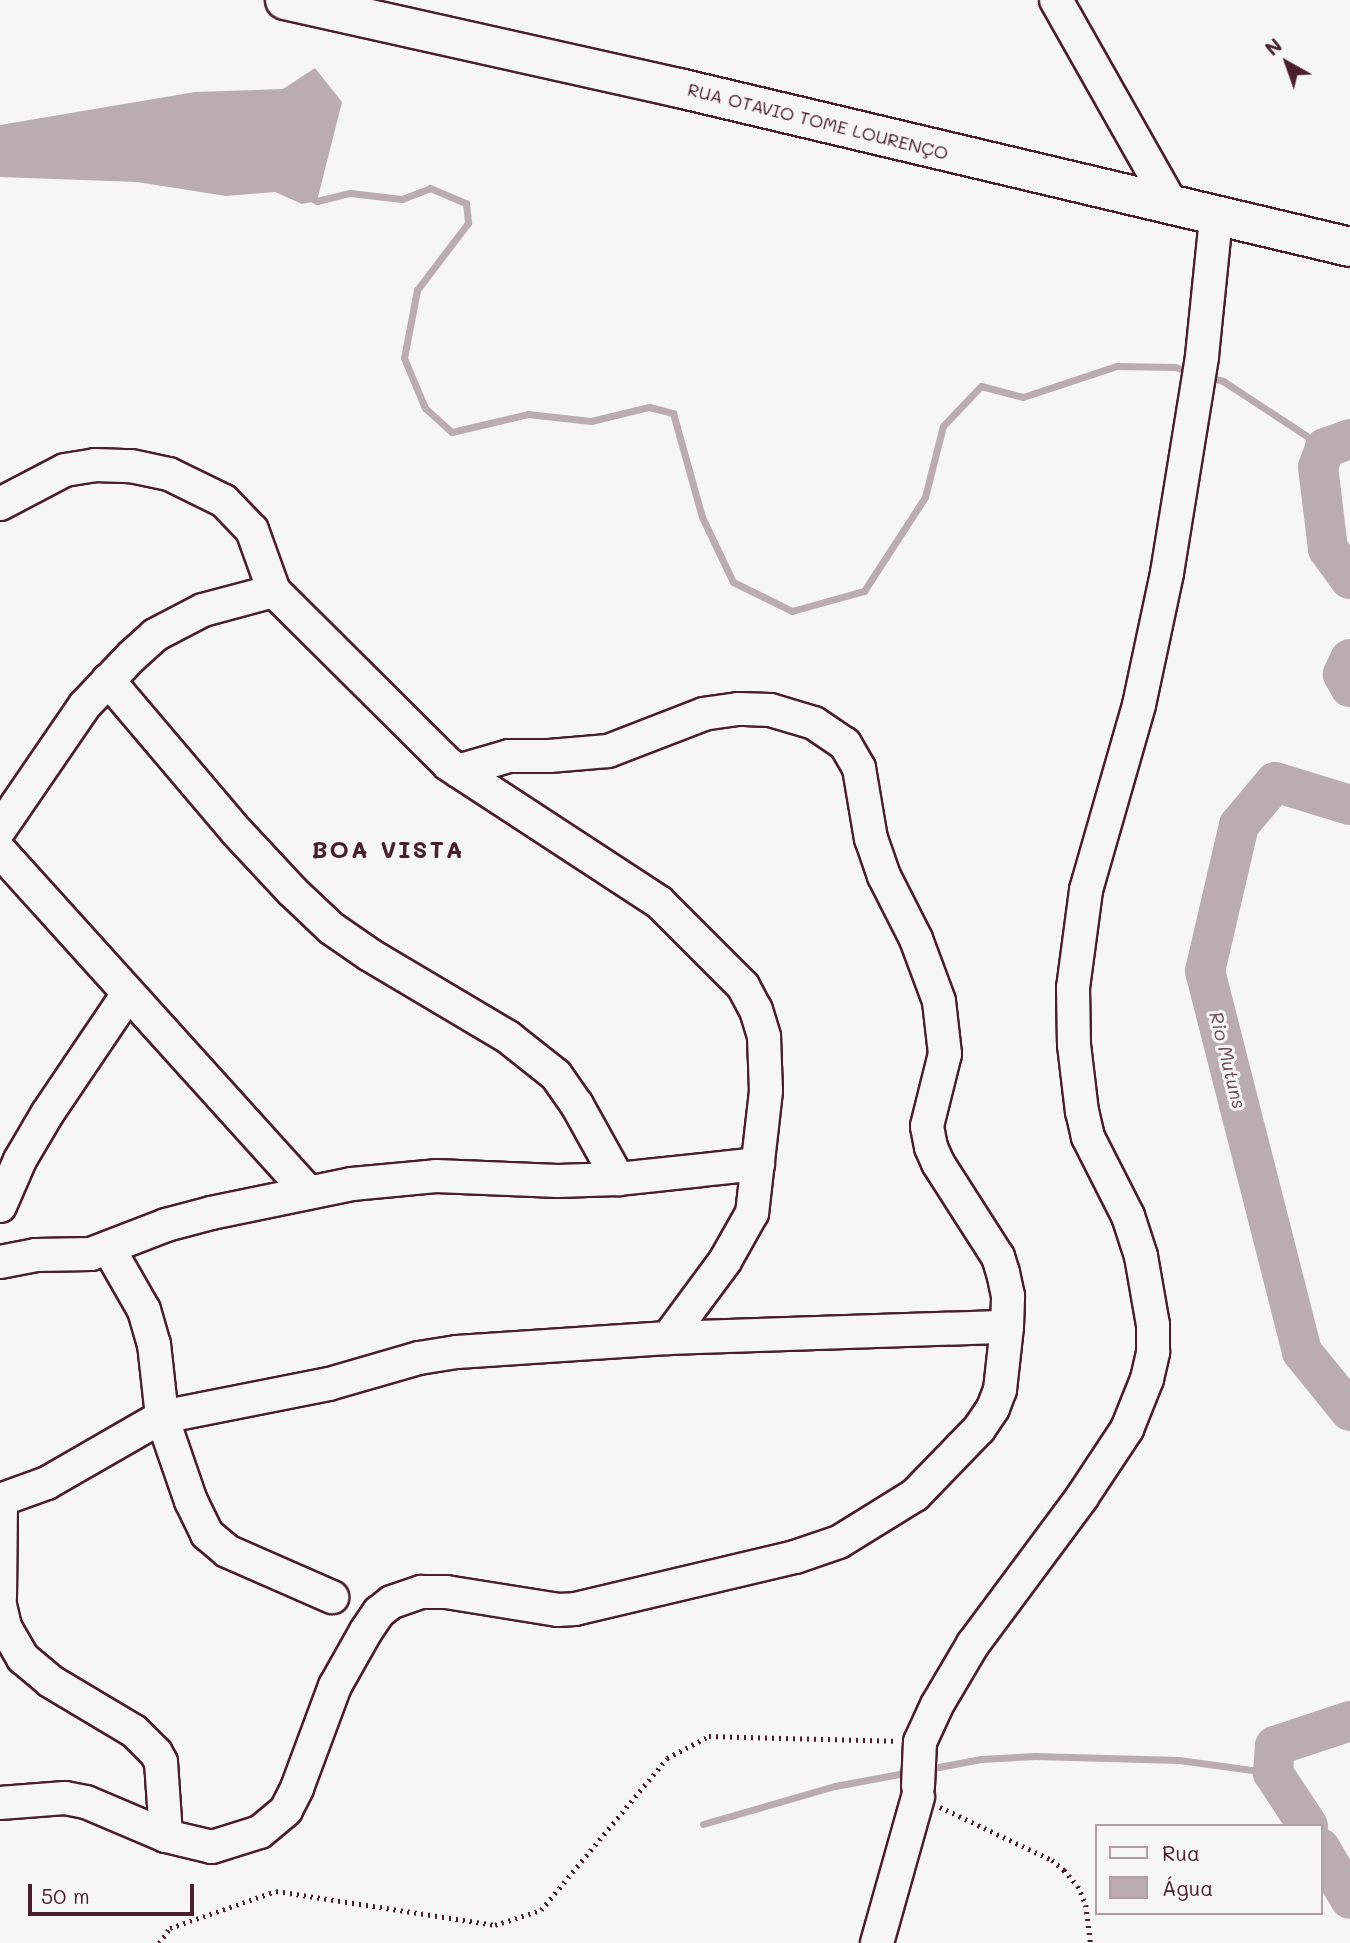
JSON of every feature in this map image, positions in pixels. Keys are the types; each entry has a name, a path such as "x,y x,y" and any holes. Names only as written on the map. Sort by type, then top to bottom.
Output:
{"main road":[{"name":"RUA OTAVIO TOME LOURENÇO","path":"285,0 679,88 1216,218 1350,247"}],"street":[{"path":"1056,0 1173,207"},
{"path":"877,1943 918,1771 973,1644 1083,1497 1127,1429 1147,1379 1153,1352 1150,1300 1141,1256 1128,1216 1088,1137 1082,1112 1074,1045 1073,988 1076,945 1086,890 1139,705 1167,573 1199,374 1216,218"},
{"path":"0,504 65,470 94,465 131,466 169,474 224,501 252,530 274,591 458,771 659,902 743,986 756,1010 764,1037 766,1091 751,1213 744,1232 668,1338"},
{"path":"0,829 58,741 108,680 155,635 176,622 225,602 274,591"},
{"path":"108,680 237,832 331,928 508,1037 556,1075 577,1105 618,1179"},
{"path":"0,1803 65,1798 86,1802 166,1836 212,1847 236,1841 272,1824 286,1810 297,1788 335,1686 379,1612 405,1596 421,1592 468,1594 558,1611 795,1557 839,1542 915,1494 979,1429 993,1408 1000,1390 1008,1296 998,1257 938,1163 928,1138 930,1106 945,1054 939,1000 916,939 884,876 871,839 859,768 845,744 814,723 770,710 738,709 704,714 608,751 549,756 509,755 458,771"},
{"path":"0,851 307,1191"},
{"path":"0,1206 10,1152 128,995"},
{"path":"0,1262 36,1255 91,1254 166,1225 307,1191 436,1176 558,1181 618,1179 758,1164"},
{"path":"109,1249 149,1324 162,1417 200,1522 214,1542 249,1562 332,1597"},
{"path":"0,1598 0,1500 47,1483 162,1417 329,1384 419,1358 457,1352 668,1338 1007,1327"},
{"path":"0,1605 5,1627 14,1646 37,1671 134,1731 156,1753 161,1762 166,1836"}],"path":[{"path":"159,1943 170,1928 276,1891 340,1904 495,1925 541,1910 667,1758 709,1736 918,1771 1064,1870 1078,1886 1086,1905 1091,1943"}],"water":[{"path":"315,68 342,102 317,201 302,204 275,192 226,196 137,182 0,177 0,125 195,92 283,89"}],"waterway":[{"path":"309,197 317,201 350,193 402,199 430,188 466,203 468,223 417,290 404,358 425,408 452,432 528,414 591,421 649,407 673,413 702,517 733,582 792,611 864,591 925,497 943,426 981,386 1023,397 1117,366 1175,367 1193,373"},
{"path":"1208,377 1223,381 1325,448"},
{"name":"Rio Mutuns","path":"1350,439 1325,448 1318,467 1328,549 1350,579"},
{"name":"Rio Mutuns","path":"1350,659 1343,674 1350,687"},
{"name":"Rio Mutuns","path":"1350,805 1275,782 1239,825 1205,971 1302,1352 1350,1411"},
{"name":"Rio Mutuns","path":"1307,1824 1273,1773 1275,1746 1350,1721"},
{"path":"928,1769 981,1759 1035,1756 1179,1760 1273,1773"},
{"path":"703,1824 835,1786 910,1772"},
{"name":"Rio Mutuns","path":"1322,1851 1350,1899"}],"district":[{"name":"BOA VISTA","path":"388,849"}]}
